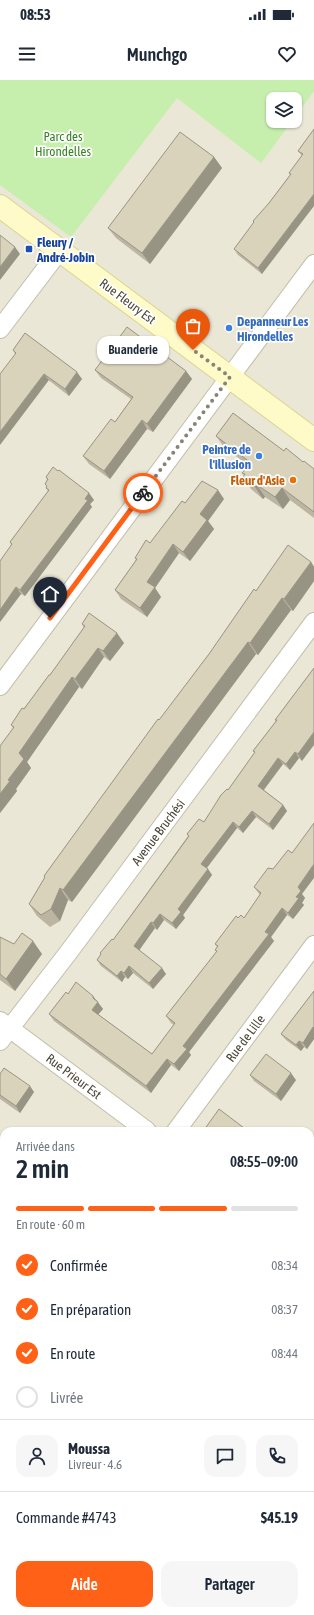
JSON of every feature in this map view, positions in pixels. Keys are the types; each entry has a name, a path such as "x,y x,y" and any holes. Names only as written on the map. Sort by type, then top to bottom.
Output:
{"street":[{"name":"Rue Fleury Est","path":"0,206 314,440"},
{"path":"0,329 60,250"},
{"path":"0,686 314,264"},
{"name":"Avenue Bruchési","path":"3,1030 82,934 314,622"},
{"name":"Rue de Lille","path":"179,1127 314,945"},
{"name":"Rue Prieur Est","path":"3,1030 141,1127"}],"shaded area":[{"path":"0,80 314,80 314,1127 0,1127"}],"green space":[{"name":"Parc des Hirondelles","path":"0,80 314,80 314,91 302,107 302,92 266,92 266,128 287,128 261,163 177,98 71,237 0,185"}],"building":[{"path":"314,129 314,194 258,268 234,249 254,222 253,221 291,174 289,173 303,154 298,151"},
{"path":"180,132 214,157 142,253 108,228"},
{"path":"0,235 15,247 0,267"},
{"path":"127,327 186,371 147,424 142,420 104,471 83,456 111,419 115,422 133,397 95,370"},
{"path":"25,333 77,372 65,389 44,374 0,432 0,374 16,353 13,350"},
{"path":"233,413 284,451 286,448 314,469 314,512 282,488 275,497 257,485 255,487 243,477 245,474 242,473 251,463 216,436"},
{"path":"53,467 89,493 85,499 88,500 20,590 16,587 0,610 0,561 12,544 10,542 49,490 46,488 47,486 45,484 48,479 46,477"},
{"path":"202,481 218,490 200,514 207,520 183,552 173,544 147,582 155,587 140,608 115,590 137,559 135,558 146,540 150,543 182,501 185,503"},
{"path":"288,545 311,562 284,599 282,598 250,643 248,642 63,890 60,888 51,909 41,915 29,904 45,877 44,876 158,719 159,720 209,654 254,589 256,591"},
{"path":"89,613 117,633 103,651 98,648 75,679 72,677 19,753 24,759 8,780 10,781 0,794 0,746 14,727 11,725 22,708 24,709 85,626 82,624"},
{"path":"314,668 314,732 298,754 295,752 286,764 278,758 258,786 283,805 269,824 252,811 239,827 233,822 201,864 208,869 178,909 181,912 172,923 160,914 153,923 151,922 134,946 162,968 149,983 129,966 124,973 121,971 117,976 97,960 101,954 100,953 112,939 113,940 141,902 189,836 187,834 199,819 204,822 221,795 227,789 228,790 255,752 253,751"},
{"path":"314,823 314,864 298,887 301,891 296,897 299,898 288,913 282,908 265,932 269,934 183,1046 187,1049 174,1064 167,1059 146,1086 49,1014 66,992 68,994 76,982 98,1002 92,1010 152,1054 175,1023 166,1016 217,951 215,950 218,946 215,944 236,916 238,918 241,915 244,918 261,893 254,887 268,868 273,869 288,850 292,853"},
{"path":"22,933 33,941 6,979 0,974 0,937 14,944"},
{"path":"314,991 314,1028 313,1027 303,1043 299,1041 296,1045 281,1034"},
{"path":"266,1054 291,1073 276,1094 250,1075"},
{"path":"4,1068 30,1086 16,1106 0,1095 0,1074"},
{"path":"219,1109 243,1127 206,1127"}],"way so far":[{"path":"143,493 230,377 193,350"}],"place":[{"name":"Fleury / André-Jobin","path":"29,249"},
{"name":"Depanneur Les Hirondelles","path":"229,328"},
{"name":"Buanderie","path":"193,350"},
{"name":"Peintre de l'illusion","path":"259,456"},
{"name":"Fleur d'Asie","path":"293,480"}],"route":[{"path":"50,618 143,493"}]}
